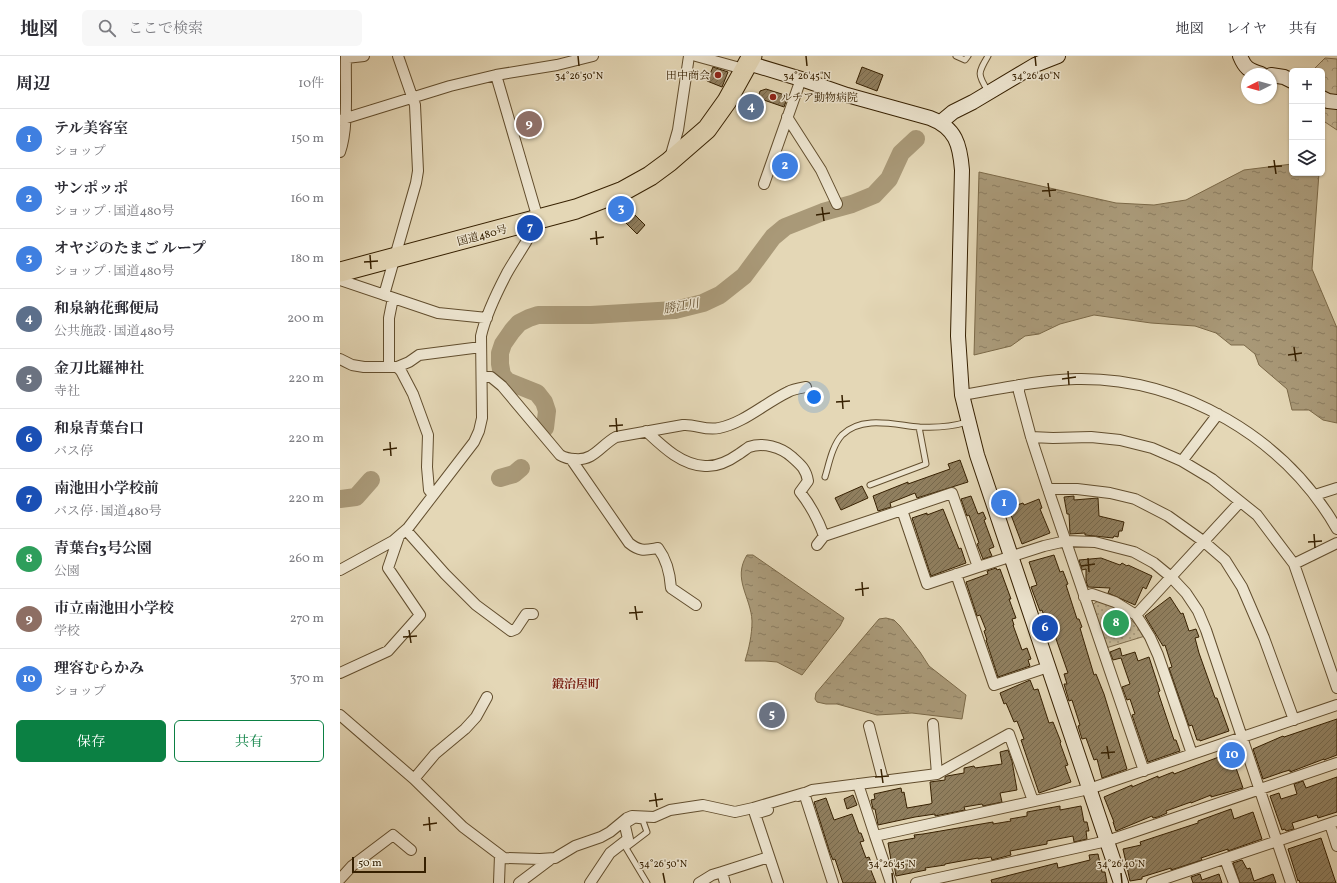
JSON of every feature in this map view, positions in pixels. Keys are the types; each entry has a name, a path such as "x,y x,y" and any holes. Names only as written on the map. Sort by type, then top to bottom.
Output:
{"highway":[{"name":"国道480号","path":"340,272 576,209 623,190 650,176 708,129 727,101 750,60"}],"street":[{"path":"340,152 343,142 342,120 346,57 364,56"},
{"path":"393,367 389,318 389,296 396,258 418,171 415,105 398,56"},
{"path":"342,120 450,86 496,75 557,65 593,56"},
{"path":"669,162 678,130 689,56"},
{"path":"696,56 740,68 750,60 847,95 930,118 941,122 957,142 961,152 962,170 958,336 962,395 977,455 1121,883"},
{"path":"941,122 953,112 1035,65 1058,56"},
{"path":"1240,56 1244,66 1247,68"},
{"path":"340,570 375,551 402,533 474,442 480,431 482,418 481,336 487,318 507,273 530,238 538,219 496,75"},
{"path":"1277,76 1289,80"},
{"path":"764,184 801,79"},
{"path":"1325,100 1337,102"},
{"path":"787,117 822,170 837,204"},
{"path":"340,280 438,313 487,318"},
{"path":"340,359 352,365 364,367 393,367 409,362 419,355 481,347"},
{"path":"393,367 400,371 414,394 428,435 427,467 429,490 433,495"},
{"path":"482,377 491,377 502,386 560,455 565,458 581,460 589,458 610,440 616,437 690,424 708,430 721,428 736,422 789,392 806,387"},
{"path":"962,395 1055,380 1077,379 1153,388 1174,395 1218,414 1252,435 1275,454 1315,495 1337,529"},
{"path":"1019,386 1031,437 1144,771"},
{"path":"1182,460 1218,414"},
{"path":"646,431 665,449 694,465 706,466 720,464 731,460 749,447 769,446 788,453 807,472 808,481 800,492 809,502 818,518 824,536"},
{"path":"1031,437 1091,437 1120,440 1152,448 1182,460 1212,479 1257,515 1294,564 1337,688"},
{"path":"571,459 630,543 636,549 644,550 658,548 664,556 667,565 671,588 696,605"},
{"path":"1315,495 1337,488"},
{"path":"1048,489 1077,489 1110,493 1135,499 1168,516 1203,541 1225,560 1242,587 1264,638 1294,720"},
{"path":"817,545 824,536 952,493 978,567"},
{"path":"1136,615 1240,502"},
{"path":"902,510 927,584 1010,556 1066,541 1095,542 1134,552 1154,563 1171,577 1186,593 1198,611 1206,630 1291,883"},
{"path":"402,533 476,605 511,631 516,629 526,614 533,614"},
{"path":"340,673 388,651 420,615 388,568 402,533"},
{"path":"1294,564 1337,543"},
{"path":"956,574 994,685 1048,667"},
{"path":"1084,597 1092,594 1104,598 1121,605 1136,615 1150,637 1158,655 1192,754"},
{"path":"414,780 435,754 465,729 476,717 487,697"},
{"path":"875,836 1089,789 1337,705"},
{"path":"340,715 414,780 463,827 504,858 551,859"},
{"path":"933,724 937,774"},
{"path":"869,726 883,780"},
{"path":"519,883 551,859 575,846 601,837 624,824 627,818 632,816 654,817 670,810 703,805 735,812 812,790 937,774 1009,734 1033,801"},
{"path":"916,883 1107,842 1337,763"},
{"path":"858,784 891,883"},
{"path":"778,883 755,814 785,805 804,793"},
{"path":"804,793 833,883"},
{"path":"1152,883 1179,879 1225,859 1333,823 1337,846"},
{"path":"590,883 610,853 628,839 624,824"},
{"path":"340,879 352,866 393,835 411,850"},
{"path":"499,883 500,855"},
{"path":"699,883 712,875 769,856"},
{"path":"1225,859 1234,883"},
{"path":"722,872 726,883"}],"lane":[{"path":"956,56 965,60 968,56"},
{"path":"988,56 981,68 980,75 981,80 989,92"},
{"path":"825,477 834,449 842,435 854,427 870,423 894,423 919,427 951,427 968,422"},
{"path":"870,486 926,464 919,427"},
{"path":"624,824 635,820 643,821 647,832 626,848 647,883"}],"green space":[{"path":"1325,58 1337,59 1337,130 1325,122 1325,68 1315,68"},
{"path":"1098,601 1125,614 1136,624 1145,636 1106,648 1092,605"}],"water":[{"path":"1289,164 1289,176 1319,176 1312,269 1337,328 1337,423 1323,420 1309,410 1292,410 1287,389 1259,365 1255,354 1244,345 1231,345 1216,333 1195,326 1151,323 1094,315 1060,324 1039,334 1025,336 1011,346 974,355 979,172 1116,203 1154,205 1186,200 1244,170"},
{"path":"747,555 753,555 844,618 840,626 802,675 777,662 745,661 750,641 752,621 741,572"},
{"path":"886,618 894,620 900,626 929,666 966,695 962,719 912,713 877,715 837,704 817,702 815,699 816,693 879,619"}],"building":[{"name":"田中商会","path":"713,67 728,72 722,87 707,81"},
{"path":"862,67 883,75 877,91 856,83"},
{"name":"ルチア動物病院","path":"766,89 788,96 784,107 758,98 760,91"},
{"path":"748,97 760,101 754,118 741,113"},
{"path":"622,203 645,225 637,234 614,211"},
{"path":"960,460 968,482 917,498 915,493 890,503 891,507 878,511 873,496 908,482 908,484 950,469 948,464"},
{"path":"862,486 868,498 841,510 835,498"},
{"path":"971,496 978,514 983,512 986,519 984,520 994,547 989,549 992,556 983,559 969,515 967,516 961,499"},
{"path":"1074,496 1074,500 1098,498 1099,516 1124,522 1122,531 1119,531 1118,537 1114,536 1113,538 1085,535 1085,533 1070,534 1069,514 1067,514 1064,497"},
{"path":"1039,499 1042,508 1040,509 1050,533 1022,544 1011,515 1014,514 1011,507 1023,503 1024,505"},
{"path":"943,509 959,549 961,548 966,563 931,576 912,518 927,513 927,515"},
{"path":"1054,555 1060,572 1063,571 1068,584 1066,585 1077,619 1079,619 1082,627 1080,628 1094,675 1096,674 1104,694 1127,769 1102,778 1097,759 1094,760 1086,738 1082,739 1078,726 1080,725 1072,700 1069,701 1064,684 1067,684 1064,674 1068,673 1055,636 1051,637 1042,610 1040,611 1031,587 1037,585 1029,562"},
{"path":"1101,558 1120,565 1122,563 1127,566 1128,565 1152,576 1146,589 1143,587 1135,605 1108,593 1110,588 1088,587 1086,581 1086,569 1082,570 1079,560"},
{"path":"996,568 997,570 1000,569 1011,599 1009,599 1016,618 1012,619 1013,625 1022,650 1027,648 1031,659 1028,660 1030,666 998,677 986,640 984,631 986,630 980,615 977,616 966,582 988,574 987,571"},
{"path":"1170,597 1181,614 1183,613 1189,631 1196,629 1199,637 1195,638 1199,653 1215,698 1217,698 1229,731 1200,741 1197,740 1192,725 1189,726 1169,668 1172,667 1165,645 1163,646 1145,616"},
{"path":"1120,648 1122,656 1135,652 1138,661 1149,657 1160,691 1158,692 1174,740 1176,740 1180,751 1148,762 1132,715 1135,714 1130,699 1127,700 1122,687 1130,684 1121,658 1113,660 1110,652"},
{"path":"1030,680 1034,690 1038,689 1049,723 1053,722 1068,765 1065,766 1071,782 1039,793 1021,740 1024,739 1017,721 1014,722 1000,693"},
{"path":"1337,719 1337,755 1290,772 1290,770 1263,779 1253,749 1283,736 1284,737"},
{"path":"1008,750 1012,761 1017,790 1000,793 1002,802 983,806 982,804 964,807 965,810 935,816 935,814 915,817 878,825 875,809 873,809 871,800 875,799 874,794 901,788 902,793 904,792 907,808 930,804 932,803 930,782 945,780 945,777 947,776 964,773 964,768 1002,764 1000,752"},
{"path":"1232,752 1243,788 1211,797 1211,795 1166,811 1167,813 1158,817 1153,818 1152,816 1116,831 1104,797 1132,785 1132,787 1158,776 1158,778 1173,772 1174,774"},
{"path":"1337,777 1337,812 1318,818 1317,815 1292,823 1294,829 1286,831 1285,829 1282,830 1270,796 1279,793 1281,799 1297,794 1294,784 1303,781 1306,788"},
{"path":"853,795 857,805 847,809 844,799"},
{"path":"826,798 834,820 852,814 859,833 861,833 864,841 860,842 866,858 869,857 873,867 870,868 876,883 843,883 835,859 833,860 830,853 814,802"},
{"path":"1060,806 1060,810 1081,806 1084,822 1087,822 1089,831 1086,831 1087,839 1074,842 1073,836 1047,841 1047,844 1010,851 1011,855 992,860 991,857 978,858 925,868 926,870 896,876 888,843 915,838 914,835 993,822 993,824 1011,821 1010,819 1027,816 1027,812"},
{"path":"1231,809 1234,819 1253,812 1262,839 1228,851 1228,849 1201,858 1202,860 1171,870 1171,868 1142,877 1142,879 1130,881 1123,849 1141,845 1140,842 1198,823 1198,821"},
{"path":"1321,838 1336,883 1300,883 1299,880 1298,881 1288,849"},
{"path":"1098,854 1102,872 1105,872 1107,883 992,883 991,880 1057,863 1058,868 1090,860 1089,855"},
{"path":"1242,860 1247,869 1250,868 1254,881 1273,874 1276,883 1240,883 1233,863"},
{"path":"1200,874 1202,880 1219,874 1222,883 1193,883 1191,877"}],"waterway":[{"name":"勝江川","path":"545,428 547,411 544,402 537,393 507,381 502,375 500,353 503,344 519,323 538,315 591,315 675,310 703,303 720,295 744,276 773,237 785,227 823,212 852,204 874,195 889,179 901,153 916,139"},
{"name":"勝江川","path":"500,478 514,474 521,468"},
{"name":"勝江川","path":"340,499 356,497 371,480"}],"place":[{"name":"田中商会","path":"718,75"},
{"name":"ルチア動物病院","path":"773,97"},
{"name":"和泉納花郵便局","path":"751,107"},
{"name":"市立南池田小学校","path":"529,124"},
{"name":"サンポッポ","path":"785,166"},
{"name":"オヤジのたまご ループ","path":"621,209"},
{"name":"南池田小学校前","path":"530,228"},
{"name":"テル美容室","path":"1004,503"},
{"name":"青葉台3号公園","path":"1116,623"},
{"name":"和泉青葉台口","path":"1045,628"},
{"name":"金刀比羅神社","path":"772,715"},
{"name":"理容むらかみ","path":"1232,755"}],"district":[{"name":"鍛治屋町","path":"576,684"}]}
